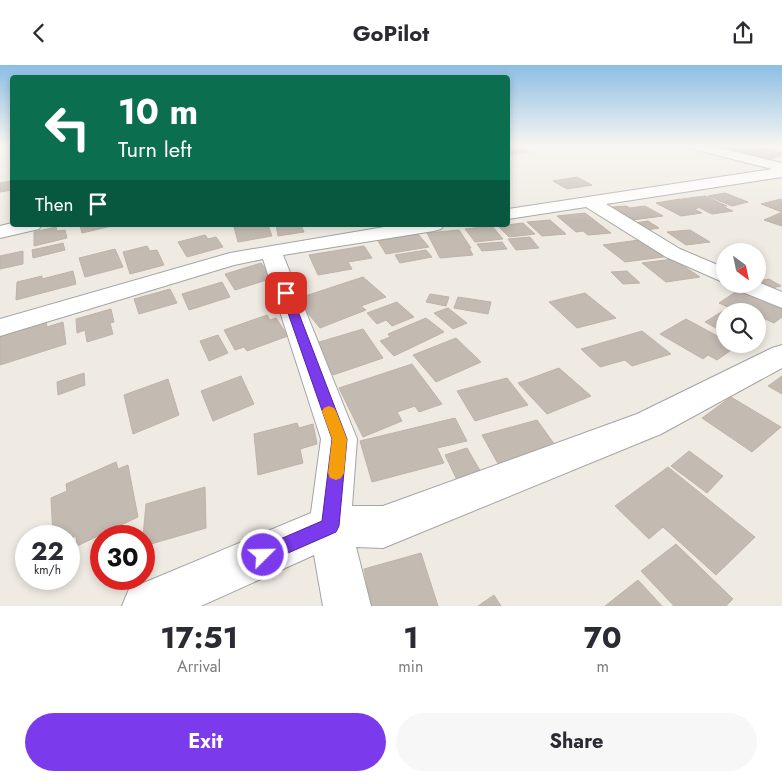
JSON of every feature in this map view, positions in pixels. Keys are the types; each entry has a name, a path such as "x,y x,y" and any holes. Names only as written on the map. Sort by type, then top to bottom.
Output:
{"street":[{"path":"510,214 782,172"},
{"path":"590,202 673,253 716,272"},
{"path":"0,232 23,227"},
{"path":"0,328 230,259 271,251 312,234 407,227"},
{"path":"271,251 339,439 330,526 347,606"},
{"path":"764,293 782,301"},
{"path":"146,606 330,526 383,527 649,424 782,355"}],"building":[{"path":"577,177 592,185 567,189 553,181"},
{"path":"10,181 10,190 0,192 0,183"},
{"path":"725,193 748,202 732,206 708,196"},
{"path":"705,196 727,206 722,206 733,211 712,214 682,199"},
{"path":"680,199 698,208 694,209 702,213 681,216 656,203"},
{"path":"781,199 782,212 761,204"},
{"path":"626,206 630,208 645,206 663,216 632,220 612,207"},
{"path":"585,213 611,233 588,235 583,231 576,232 557,216"},
{"path":"782,213 782,226 764,220"},
{"path":"550,220 566,234 542,236 527,222"},
{"path":"648,221 659,228 641,231 630,224"},
{"path":"523,223 535,234 509,237 499,227 510,227 510,225"},
{"path":"56,227 57,231 65,230 67,238 34,246 34,232"},
{"path":"80,227 108,227 82,233"},
{"path":"234,227 269,227 272,236 238,242"},
{"path":"276,227 302,227 304,232 278,236"},
{"path":"493,227 503,239 475,242 465,229"},
{"path":"459,230 471,248 469,248 473,255 440,258 427,233"},
{"path":"690,230 710,242 686,245 667,232"},
{"path":"418,234 429,247 386,254 378,241"},
{"path":"205,235 208,239 216,237 223,247 187,257 178,242"},
{"path":"530,237 539,248 516,250 508,239"},
{"path":"646,239 671,256 625,262 603,245"},
{"path":"502,242 507,249 482,251 477,244"},
{"path":"63,243 65,250 33,258 32,250"},
{"path":"147,246 150,251 157,250 164,265 130,274 123,252"},
{"path":"364,246 372,258 348,262 352,269 318,275 309,255"},
{"path":"115,249 123,267 85,277 79,258"},
{"path":"426,250 432,257 400,263 395,255"},
{"path":"23,251 23,264 0,269 0,256"},
{"path":"673,259 700,277 666,282 642,263"},
{"path":"261,263 273,278 235,290 225,274"},
{"path":"73,271 76,284 16,300 17,282 42,276 42,279"},
{"path":"627,271 640,283 623,284 611,272"},
{"path":"363,277 386,297 361,306 366,310 320,328 296,299"},
{"path":"769,279 781,286 767,289 766,280"},
{"path":"222,282 230,297 189,310 182,294"},
{"path":"170,289 177,303 139,314 134,299"},
{"path":"585,293 616,318 577,328 549,302"},
{"path":"734,293 757,293 782,304 782,317 774,323 766,319 766,303 719,303"},
{"path":"430,294 449,297 446,306 426,302"},
{"path":"458,297 491,302 488,314 454,308"},
{"path":"397,302 414,317 392,326 386,320 377,324 367,313"},
{"path":"448,308 467,323 453,329 434,313"},
{"path":"111,309 114,322 110,323 113,334 87,342 85,330 77,333 76,319"},
{"path":"267,315 270,320 276,318 288,336 247,351 244,347 235,350 224,330"},
{"path":"716,315 716,328 705,322"},
{"path":"426,318 444,332 394,356 380,341 390,337 388,334"},
{"path":"686,319 716,335 716,353 727,353 717,360 708,355 703,359 660,334"},
{"path":"46,322 47,327 63,322 66,344 0,365 0,335"},
{"path":"363,329 383,358 333,375 316,343"},
{"path":"642,331 671,354 632,366 625,360 600,367 581,349"},
{"path":"218,335 228,353 209,361 200,341"},
{"path":"456,338 481,362 436,382 413,355"},
{"path":"412,364 442,404 419,412 415,406 397,412 402,421 363,437 339,388"},
{"path":"559,368 591,396 547,414 518,383"},
{"path":"84,373 85,385 58,395 57,382"},
{"path":"241,376 254,404 213,421 201,391"},
{"path":"782,376 782,394 768,386"},
{"path":"507,378 528,405 475,421 457,391"},
{"path":"168,379 179,415 133,434 124,395"},
{"path":"731,397 781,427 752,452 702,418"},
{"path":"455,418 467,441 437,448 444,463 372,482 360,441"},
{"path":"537,420 560,452 501,469 482,435"},
{"path":"297,423 299,428 313,424 317,444 300,449 303,463 258,475 254,434"},
{"path":"467,448 482,474 458,482 445,455"},
{"path":"689,451 723,476 707,493 671,466"},
{"path":"116,462 118,469 128,465 138,517 121,525 90,525 90,540 80,545 80,525 52,525 51,498 67,491 66,484"},
{"path":"668,467 755,537 716,575 663,527 649,539 615,506"},
{"path":"205,487 206,528 155,543 155,525 144,525 146,504"},
{"path":"676,544 733,599 726,606 674,606 641,571"},
{"path":"421,553 438,606 371,606 364,569"},
{"path":"638,580 662,606 605,606"},
{"path":"494,595 501,606 478,606"}],"slow traffic":[{"path":"329,411 339,439 336,473"}],"route":[{"path":"263,555 330,526 339,439 286,293"}]}
